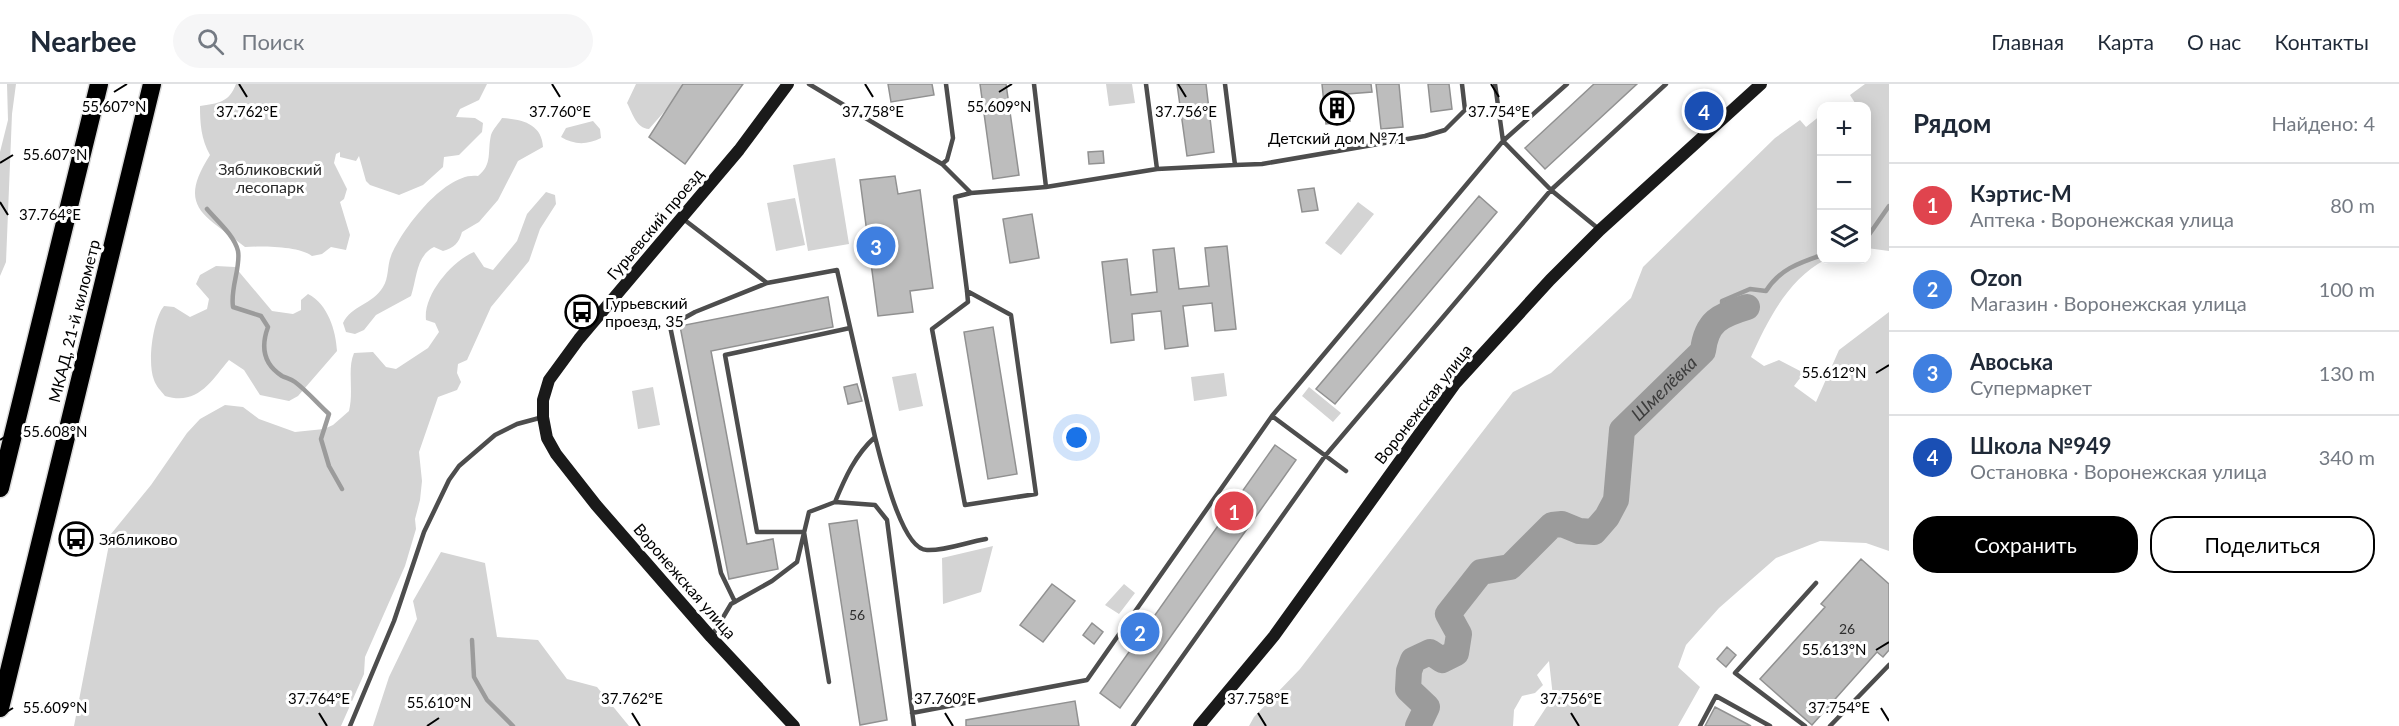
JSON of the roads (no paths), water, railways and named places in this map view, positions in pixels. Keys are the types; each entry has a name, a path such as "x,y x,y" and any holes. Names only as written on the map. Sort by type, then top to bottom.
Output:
{"highway":[{"name":"МКАД, 21-й километр","path":"0,708 152,84"},
{"name":"МКАД, 21-й километр","path":"0,488 96,88"}],"street":[{"name":"Гурьевский проезд","path":"556,454 548,438 543,417 543,400 549,380 579,339 739,150 788,84"},
{"name":"Воронежская улица","path":"1199,726 1274,636 1455,384 1550,280 1600,230 1761,84"},
{"name":"Воронежская улица","path":"556,454 596,506 711,637 794,726"}],"lane":[{"path":"809,84 942,164 971,193"},
{"path":"942,164 947,160 953,138 946,84"},
{"path":"1034,84 1046,186"},
{"path":"1146,84 1157,169"},
{"path":"1225,84 1235,165"},
{"path":"967,291 1011,315 1036,494 965,505 932,329 968,302 955,196 1046,186 1157,169 1262,164 1417,138 1445,130 1465,110 1462,84"},
{"path":"1495,84 1503,141 1551,190 1600,230"},
{"path":"912,713 1087,680 1272,416 1503,141 1567,84"},
{"path":"1133,726 1325,456 1551,190 1666,84"},
{"path":"682,218 767,283"},
{"path":"735,602 721,573 670,326 695,312 767,283 837,270 875,437 891,494 909,539 915,546 926,551 986,539"},
{"path":"804,532 757,532 726,355 850,328"},
{"path":"1272,416 1346,471"},
{"path":"350,726 394,621 424,532 449,480 459,466 495,435 517,424 543,417"},
{"path":"835,502 849,469 864,447 875,437"},
{"path":"711,637 735,602 772,581 797,562 809,512 835,502 875,505 887,520 914,726"},
{"path":"804,532 829,682"},
{"path":"1805,726 1735,673 1816,583"},
{"path":"1830,726 1889,665"},
{"path":"1700,726 1716,696 1770,726"}],"waterway":[{"path":"1871,232 1889,206"},
{"path":"207,209 229,234 238,251 233,307 261,316 268,327 264,348 271,366 282,376 292,380 329,414 321,439 329,466 342,489"},
{"path":"1723,314 1722,301 1750,289 1766,291 1783,272 1817,257"},
{"name":"Шмелёвка","path":"1418,726 1427,707 1408,689 1409,671 1413,660 1430,652 1442,660 1456,653 1459,634 1448,614 1481,572 1510,567 1552,525 1562,524 1579,531 1594,532 1607,517 1616,500 1622,430 1703,351 1707,333 1716,321 1729,313 1747,307"},
{"path":"472,640 474,677 487,700 513,726"}],"place":[{"name":"Детский дом №71","path":"1337,108"},
{"name":"Школа №949","path":"1704,111"},
{"name":"Авоська","path":"876,246"},
{"name":"Гурьевский проезд, 35","path":"582,312"},
{"name":"Кэртис-М","path":"1234,511"},
{"name":"Зябликово","path":"76,539"},
{"name":"Ozon","path":"1140,632"}],"park label":[{"name":"Зябликовский лесопарк","path":"270,178"}]}
